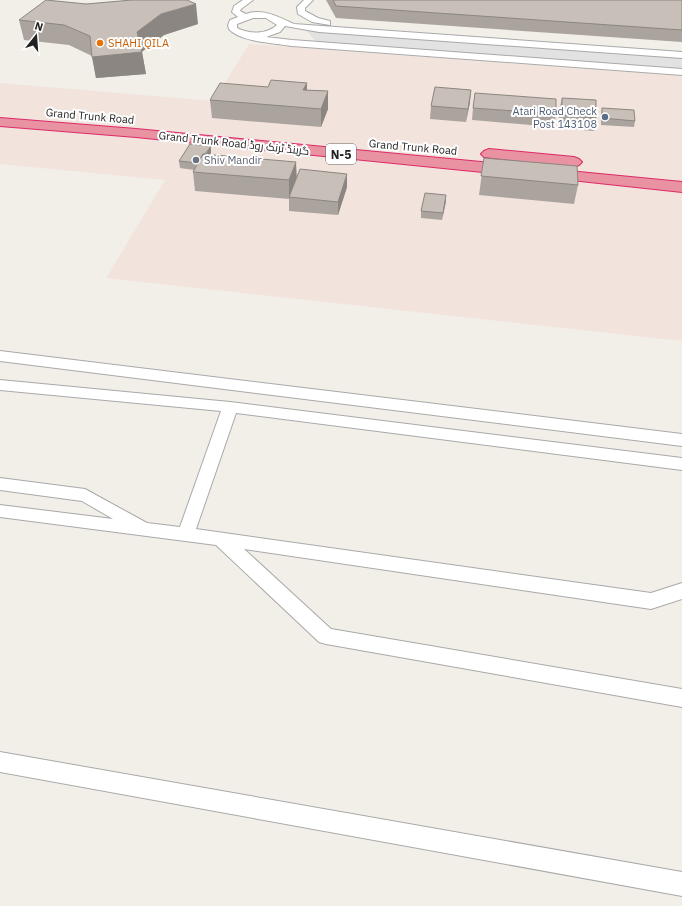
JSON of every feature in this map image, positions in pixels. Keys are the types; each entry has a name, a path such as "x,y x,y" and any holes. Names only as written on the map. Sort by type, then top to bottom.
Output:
{"highway":[{"name":"Grand Trunk Road","path":"0,109 587,163"},
{"name":"Grand Trunk Road گرینڈ ٹرنک روڈ","path":"0,122 136,133 682,187"}],"lane":[{"path":"244,17 236,12 237,8 249,0"},
{"path":"309,0 301,7 301,12 314,20 326,23 682,48"},
{"path":"682,55 318,29 292,26 268,16 244,17 233,22 232,25 237,31 256,38 292,43 682,72"},
{"path":"237,31 252,34 267,33 278,29 281,26 280,21"},
{"path":"0,356 682,440"},
{"path":"0,385 230,407 682,464"},
{"path":"186,534 230,407"},
{"path":"0,484 85,495 147,530"},
{"path":"0,511 186,534 651,601 682,591"},
{"path":"221,539 326,636 682,698"},
{"path":"0,762 682,884"}],"shaded area":[{"path":"306,30 682,57 682,69 316,42"},
{"path":"249,44 682,76 682,341 106,278 165,180 0,164 0,83 214,101"}],"building":[{"path":"46,0 86,4 132,0 187,0 196,4 161,14 137,32 142,52 92,57 90,36 64,25 19,20"},
{"path":"333,0 682,0 682,30 336,6"},
{"path":"271,80 307,83 303,90 328,91 321,109 210,100 220,83 268,87"},
{"path":"435,87 471,90 468,109 431,106"},
{"path":"475,93 556,99 556,114 473,108"},
{"path":"562,98 596,100 596,118 562,115"},
{"path":"602,108 634,110 635,121 602,118"},
{"path":"190,144 211,146 205,154 203,154 198,163 179,161"},
{"path":"203,154 296,162 289,180 193,172"},
{"path":"484,158 577,166 578,185 481,176"},
{"path":"300,169 347,174 338,202 289,197"},
{"path":"425,193 446,195 443,213 421,211"}],"place":[{"name":"SHAHI QILA","path":"100,43"},
{"name":"Atari Road Check Post 143108","path":"605,117"},
{"name":"Shiv Mandir","path":"196,160"}]}
